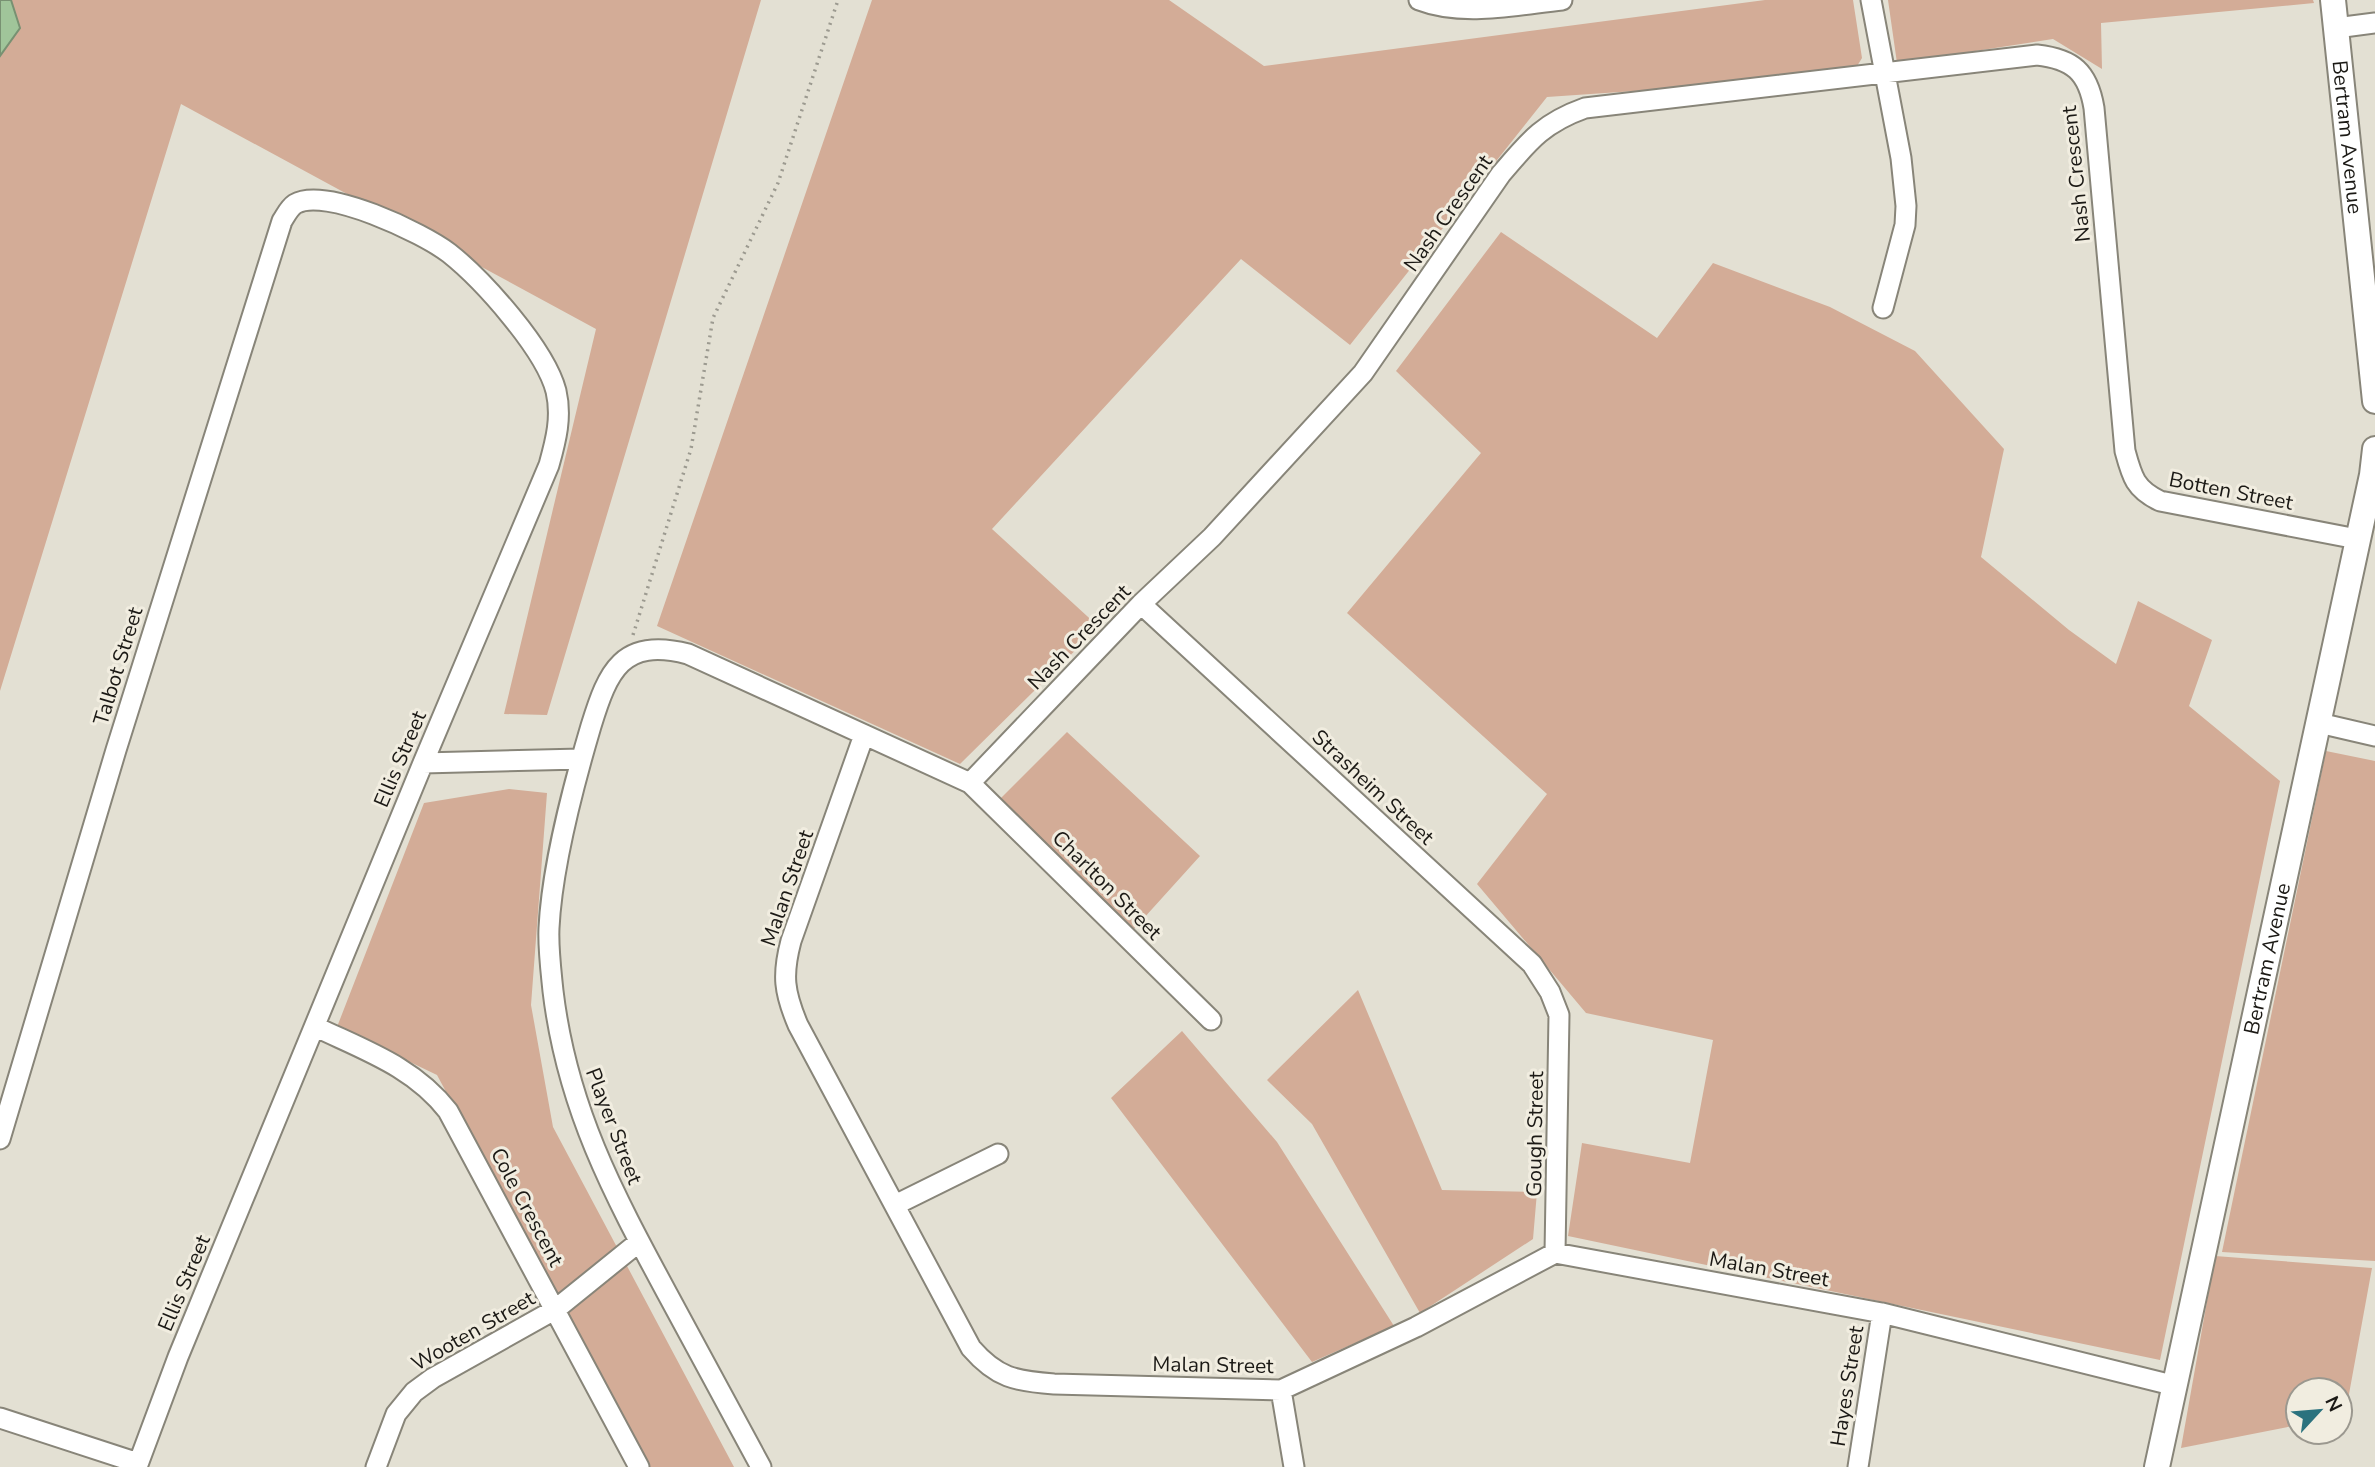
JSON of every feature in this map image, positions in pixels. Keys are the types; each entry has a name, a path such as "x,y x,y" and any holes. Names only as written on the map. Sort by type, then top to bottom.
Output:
{"street":[{"path":"1419,0 1454,8 1562,0"},
{"path":"1871,0 1901,158 1906,206 1905,225 1883,308"},
{"name":"Bertram Avenue","path":"2333,0 2375,401"},
{"path":"2336,28 2375,23"},
{"name":"Nash Crescent","path":"970,783 1141,604 1212,537 1363,373 1525,145 1561,117 1585,108 2038,55 2058,57 2072,65 2082,74 2091,91 2094,108 2125,451"},
{"name":"Ellis Street","path":"137,1465 178,1356 549,465 557,437 559,411 549,372 531,342 477,281 448,253 390,222 334,201 303,201 288,210"},
{"name":"Talbot Street","path":"0,1139 116,750 282,221 288,210"},
{"name":"Bertram Avenue","path":"2157,1467 2319,723 2372,475 2375,449"},
{"name":"Botten Street","path":"2125,451 2132,476 2143,493 2160,501 2357,539"},
{"name":"Strasheim Street","path":"1141,604 1532,964 1550,992 1559,1015"},
{"path":"626,657 657,649 688,654 970,783"},
{"name":"Player Street","path":"626,657 615,666 601,694 581,758 555,876 548,929 557,1023 576,1101 603,1170 761,1467"},
{"path":"2319,723 2375,736"},
{"name":"Malan Street","path":"864,735 791,941 785,965 784,985 798,1025 971,1348 984,1363 1003,1376 1025,1382 1054,1384 1280,1390 1416,1327 1556,1253 1882,1313 2176,1386"},
{"path":"423,763 581,758"},
{"name":"Charlton Street","path":"970,783 1211,1020"},
{"name":"Gough Street","path":"1556,1253 1559,1015"},
{"name":"Cole Crescent","path":"316,1027 405,1070 439,1099 460,1130 639,1467"},
{"path":"895,1205 998,1154"},
{"name":"Wooten Street","path":"376,1467 396,1415 414,1392 433,1378 556,1310 639,1242"},
{"name":"Hayes Street","path":"1857,1467 1882,1313"},
{"path":"1280,1390 1294,1467"},
{"path":"0,1418 137,1465"}],"path":[{"path":"626,657 691,449 713,318 778,183 838,0"}],"shaded area":[{"path":"0,0 11,0 20,28 0,56"},
{"path":"11,0 761,0 547,715 504,714 596,329 181,104 0,691 0,56 20,28"},
{"path":"872,0 1169,0 1264,66 1765,0 1853,0 1862,58 1851,76 1547,97 1350,345 1241,259 992,529 1099,627 960,764 657,626"},
{"path":"1888,0 2313,0 2314,3 2101,23 2102,69 2053,39 1897,63"},
{"path":"1501,232 1657,338 1713,263 1830,307 1915,351 2004,449 1981,557 2069,630 2116,664 2138,601 2212,640 2189,706 2280,781 2160,1360 1568,1236 1582,1143 1690,1163 1713,1040 1586,1013 1477,884 1547,794 1347,613 1481,453 1396,371"},
{"path":"1067,732 1200,856 1134,929 997,802"},
{"path":"2326,751 2375,761 2375,1261 2222,1252"},
{"path":"509,789 547,793 531,1005 553,1127 734,1467 648,1467 437,1075 337,1027 424,803"},
{"path":"1358,990 1442,1190 1537,1192 1533,1239 1420,1313 1312,1124 1267,1080"},
{"path":"1182,1031 1277,1142 1394,1326 1312,1362 1111,1098"},
{"path":"2215,1256 2372,1268 2352,1376 2284,1376 2284,1428 2181,1448"}]}
